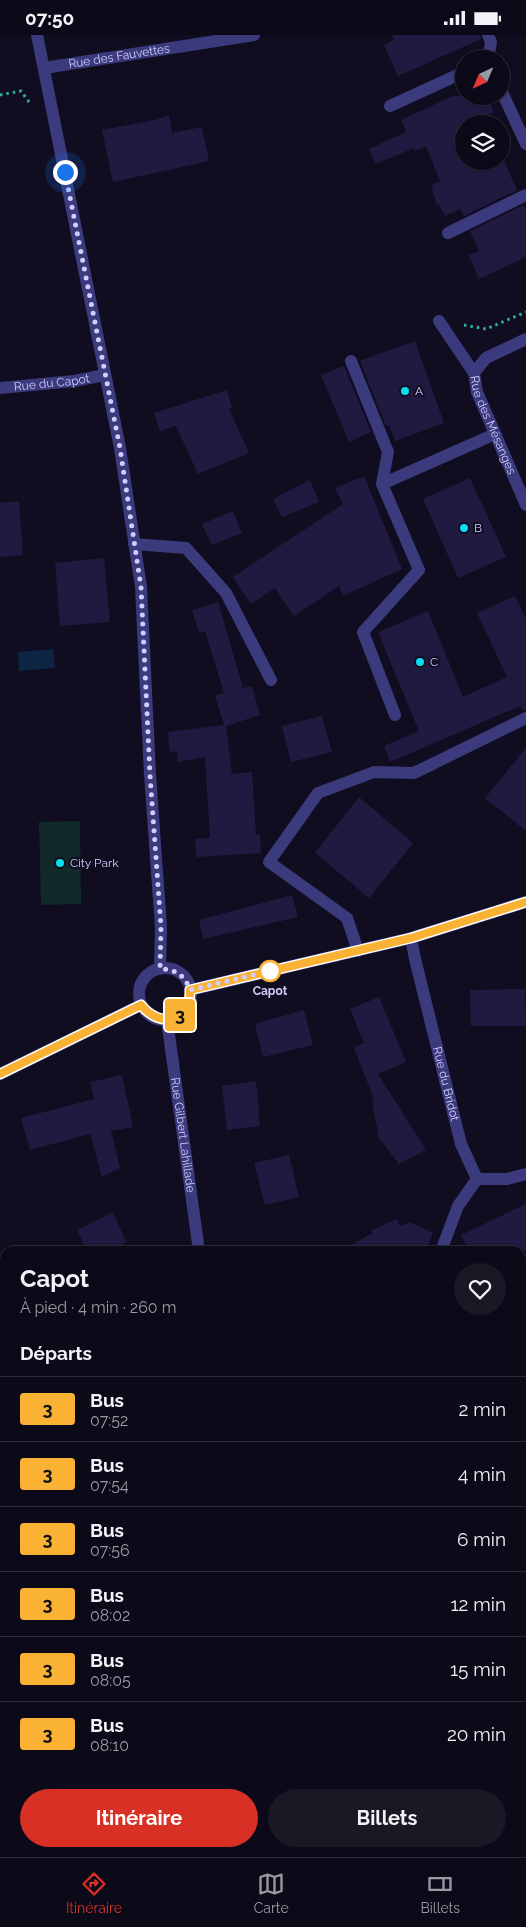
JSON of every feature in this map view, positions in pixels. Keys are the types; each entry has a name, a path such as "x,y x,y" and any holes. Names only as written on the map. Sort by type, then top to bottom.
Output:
{"street":[{"path":"37,35 120,448 141,587 150,775 161,927 160,969"},
{"name":"Rue des Fauvettes","path":"44,68 254,35"},
{"path":"488,35 491,42 490,50"},
{"path":"390,106 455,77"},
{"path":"508,105 526,144"},
{"path":"448,233 526,195"},
{"path":"439,321 474,373"},
{"name":"Rue des Mésanges","path":"526,339 486,358 474,373 477,392 526,505"},
{"path":"352,361 388,452 382,484 418,570 363,632 395,715"},
{"name":"Rue du Capot","path":"0,388 74,381 105,375"},
{"path":"382,484 495,434"},
{"path":"134,543 186,548 226,593 271,680"},
{"path":"358,951 347,918 269,862 296,823 318,793 374,772 414,773 526,718"},
{"path":"190,990 411,938 526,902"},
{"name":"Rue du Bridot","path":"411,938 414,959 461,1144 477,1179"},
{"path":"168,969 183,976 190,990 190,997 185,1010 174,1019 167,1020 152,1016 141,1005 139,990 142,982 153,971 168,969"},
{"path":"0,1074 141,1005"},
{"name":"Rue Gilbert Lahillade","path":"167,1020 198,1246"},
{"path":"443,1246 458,1206 477,1179 507,1179 526,1174"}],"path":[{"path":"0,95 21,91 29,102"},
{"path":"439,321 486,329 526,313"}],"green space":[{"name":"City Park","path":"80,821 81,904 41,905 39,822"}],"water":[{"path":"53,649 55,668 19,671 18,652"}],"building":[{"path":"392,35 480,35 481,39 398,76 384,45 394,40"},
{"path":"453,96 455,96 455,105 491,105 494,112 486,115 455,115 455,170 508,170 517,190 464,216 460,209 445,216 439,204 437,205 431,185 440,181 426,146 415,151 414,148 375,164 369,149 406,132 401,120"},
{"path":"169,115 172,133 202,127 209,161 113,182 102,130 155,120"},
{"path":"524,205 526,209 526,257 479,279 469,255 479,251 470,231"},
{"name":"A","path":"415,341 444,423 395,441 389,425 386,426 360,361"},
{"path":"344,366 371,432 349,442 321,375"},
{"path":"227,390 232,408 229,409 249,453 198,474 176,426 160,431 154,413"},
{"path":"364,476 402,569 343,596 339,586 294,616 275,588 251,604 233,577 343,504 335,488"},
{"name":"B","path":"470,478 506,557 458,578 423,499"},
{"path":"310,480 319,502 282,517 273,499"},
{"path":"19,501 23,555 0,557 0,503"},
{"path":"233,511 242,533 212,545 202,524"},
{"path":"104,558 110,622 60,626 55,563"},
{"path":"515,596 526,619 526,710 523,711 520,706 390,762 384,746 419,731 378,632 428,611 463,697 507,677 477,613"},
{"path":"218,602 243,688 252,686 260,715 226,726 232,774 252,772 256,835 260,834 261,853 196,857 195,839 210,838 205,757 178,762 177,751 170,752 168,732 224,725 215,696 224,693 205,631 199,633 192,610"},
{"path":"322,716 332,752 291,762 282,726"},
{"path":"526,748 526,831 485,798"},
{"path":"359,797 413,843 369,898 315,853"},
{"path":"292,895 298,917 203,939 199,920"},
{"path":"525,989 526,1026 471,1026 470,990"},
{"path":"379,997 406,1062 378,1074 426,1150 399,1164 379,1138 372,1100 374,1099 354,1048 364,1043 350,1009"},
{"path":"304,1010 313,1045 263,1057 255,1024"},
{"path":"122,1075 133,1127 111,1131 120,1168 102,1177 90,1134 30,1150 21,1118 94,1099 90,1082"},
{"path":"256,1081 260,1126 227,1130 222,1086"},
{"path":"289,1155 299,1197 265,1205 254,1163"},
{"path":"526,1204 526,1246 466,1246 461,1235"},
{"path":"113,1212 126,1242 123,1243 124,1246 85,1246 77,1230"},
{"path":"397,1219 400,1226 410,1222 433,1233 427,1246 349,1246 373,1233 372,1230"}],"bus line":[{"name":"3","path":"0,1074 141,1005 156,1019 174,1019 185,1010 190,997 190,990 411,938 526,902"}],"place":[{"name":"A","path":"405,391"},
{"name":"B","path":"464,528"},
{"name":"C","path":"420,662"},
{"name":"City Park","path":"60,863"},
{"name":"Capot","path":"270,971"}],"route":[{"path":"65,172 120,448 141,587 150,775 161,927 160,969 176,971 183,976 190,990 270,971"}]}
